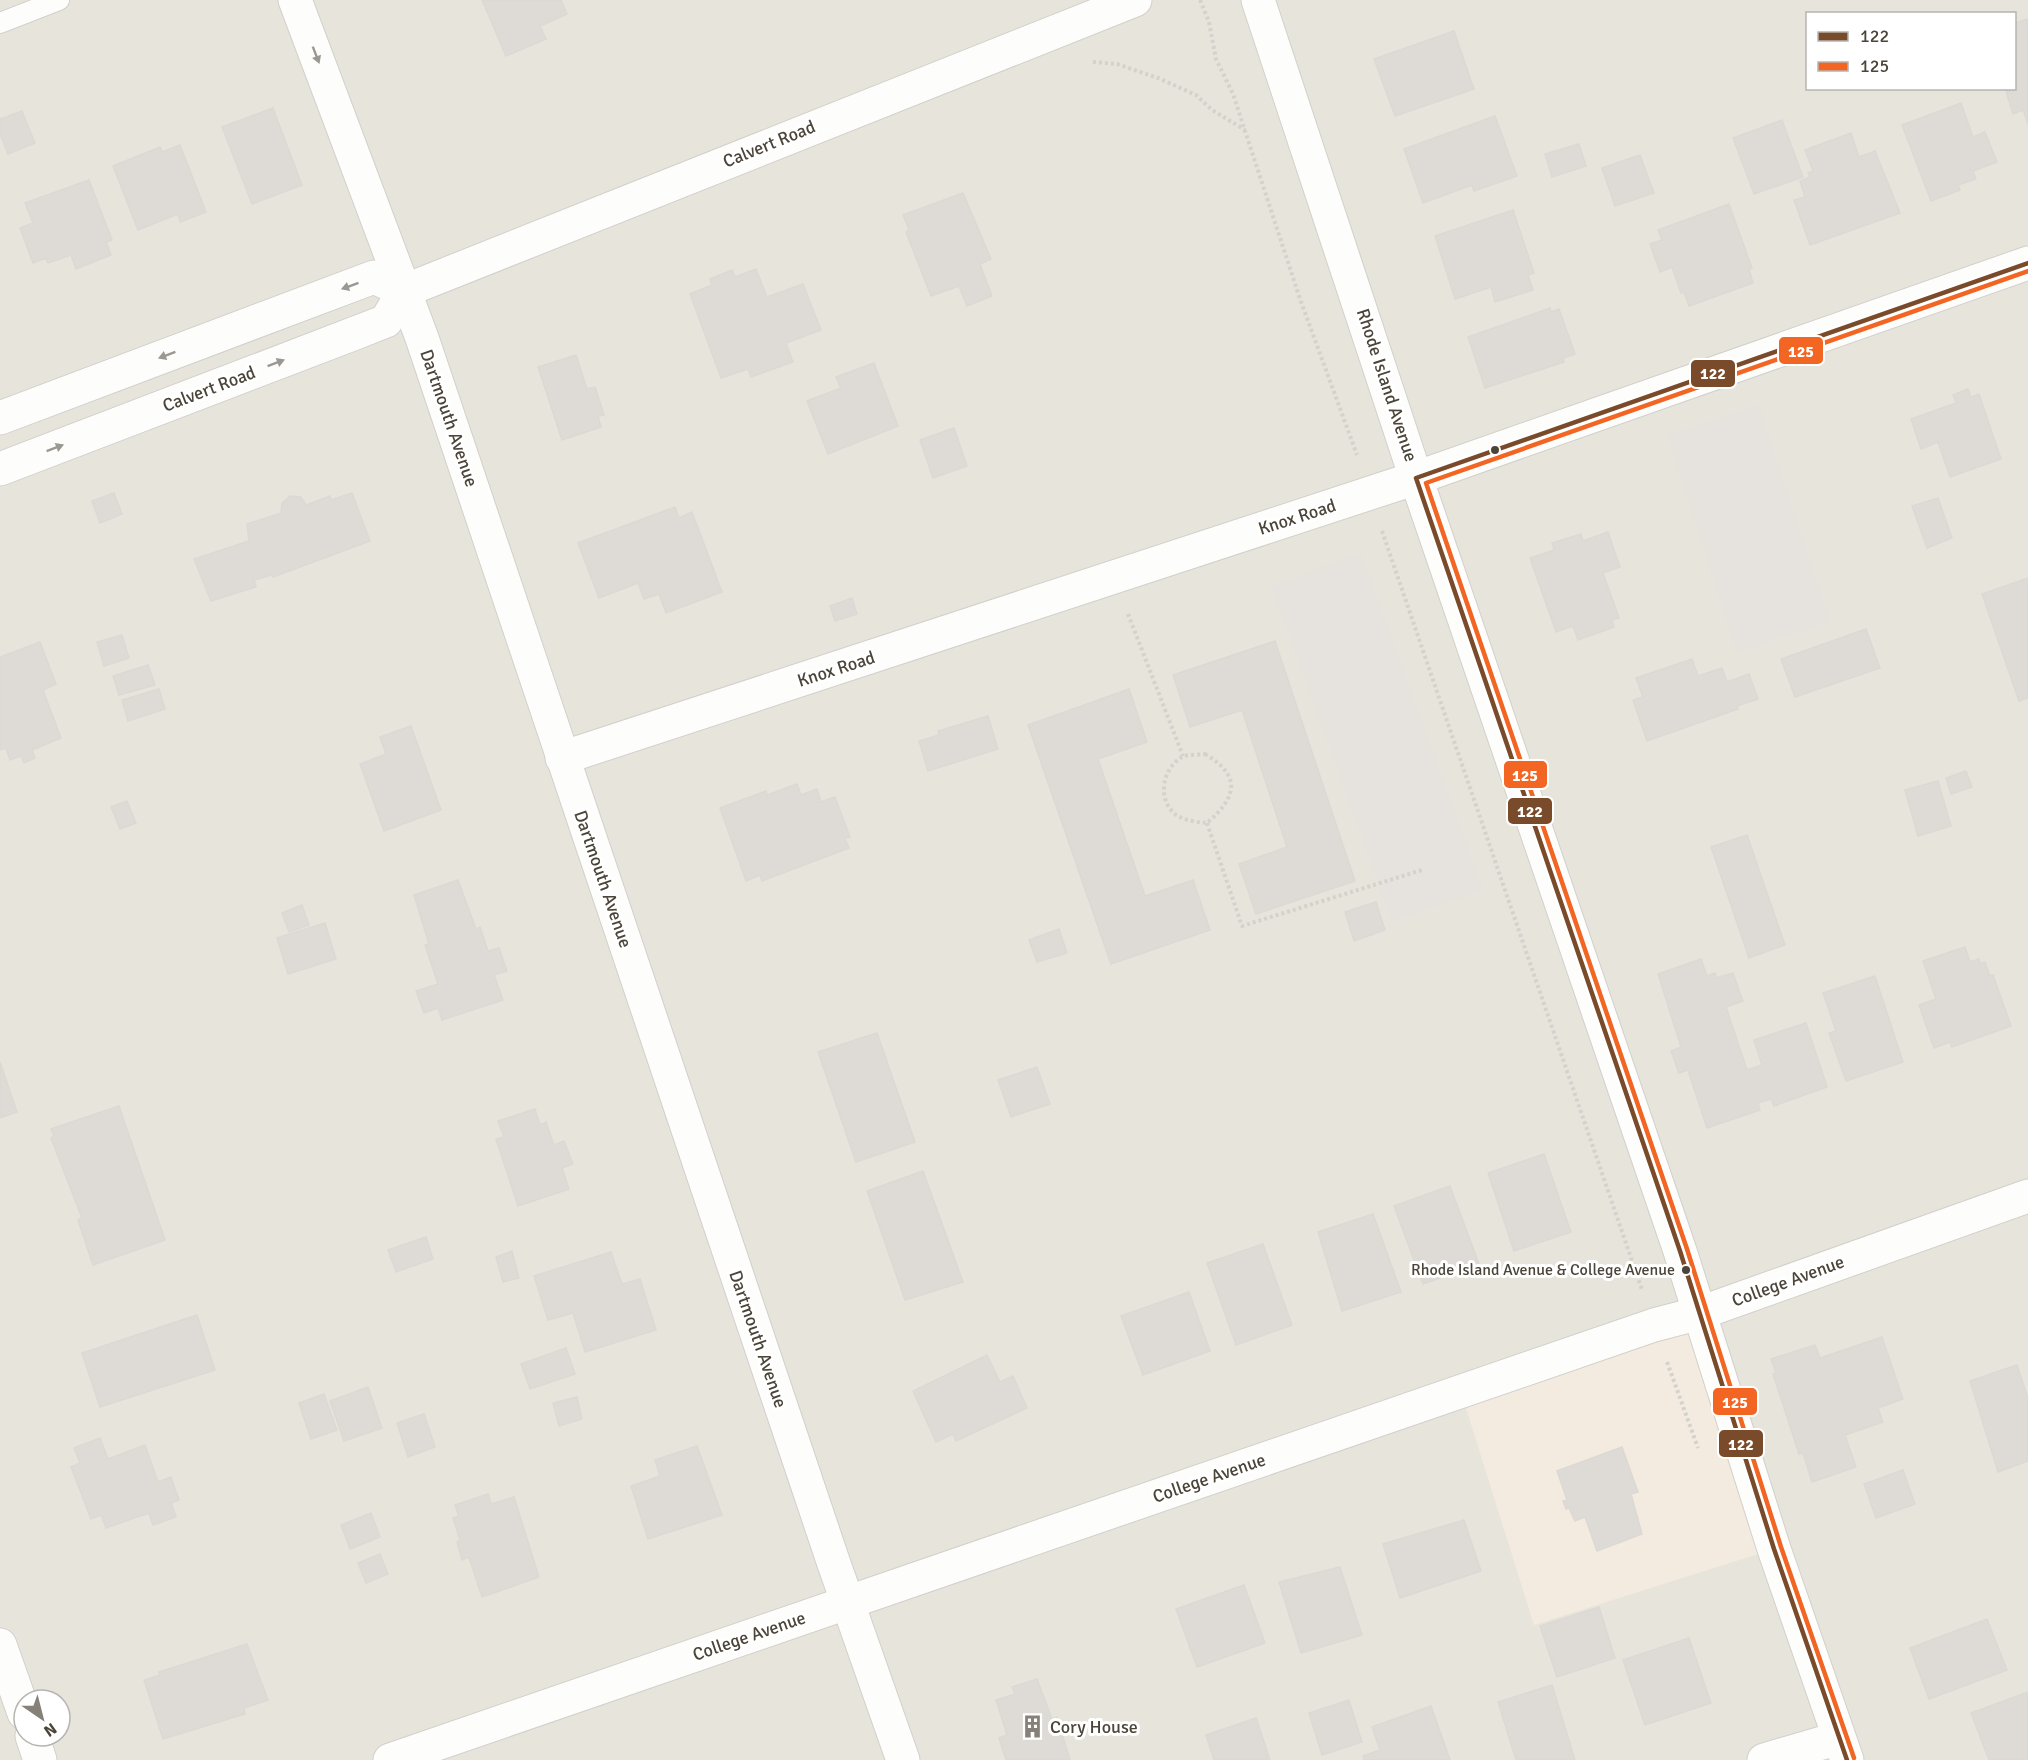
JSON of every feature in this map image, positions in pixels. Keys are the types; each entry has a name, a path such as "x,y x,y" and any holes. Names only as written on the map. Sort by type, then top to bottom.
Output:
{"street":[{"name":"Dartmouth Avenue","path":"295,0 430,360 562,758 903,1760"},
{"name":"Rhode Island Avenue","path":"1258,0 1416,478 1700,1313 1774,1549 1843,1749"},
{"name":"Calvert Road","path":"0,469 386,321 404,291 1124,2"},
{"name":"Knox Road","path":"562,758 1416,478 2028,263"},
{"path":"0,418 374,277 404,291"},
{"name":"College Avenue","path":"390,1760 1643,1329 1700,1313 2028,1196"},
{"path":"0,1645 15,1688"},
{"path":"1764,1760 1843,1749"}],"lane":[{"path":"0,23 59,0"}],"path":[{"path":"1200,0 1209,22 1216,59 1246,131 1300,300 1360,465"},
{"path":"1093,62 1117,64 1168,82 1196,95 1212,111 1246,131"},
{"path":"1380,526 1645,1300"},
{"path":"1126,610 1183,756"},
{"path":"1205,754 1224,765 1232,785 1226,806 1207,823 1191,821 1175,814 1166,800 1163,783 1170,767 1183,756 1205,754"},
{"path":"1207,823 1242,926 1363,891 1422,870"}],"shaded area":[{"path":"0,0 2028,0 2028,1760 0,1760"},
{"path":"1759,405 1830,622 1737,653 1667,436"},
{"path":"1361,553 1483,890 1392,922 1271,586"},
{"path":"1700,1313 1774,1549 1534,1625 1460,1389"}],"building":[{"path":"482,0 561,0 567,14 540,26 546,39 506,56"},
{"path":"2028,19 2028,124 2023,110 2013,114 2006,90 2016,90 2016,22"},
{"path":"1454,31 1474,89 1395,116 1374,59"},
{"path":"1961,103 1973,137 1985,132 1997,162 1973,171 1976,179 1958,185 1960,190 1931,201 1902,125"},
{"path":"273,108 302,185 252,204 222,127"},
{"path":"22,111 35,143 8,154 0,134 0,119"},
{"path":"1495,116 1517,176 1474,191 1472,185 1423,203 1404,149"},
{"path":"1782,120 1803,177 1754,194 1733,138"},
{"path":"1851,133 1859,157 1875,151 1900,213 1810,245 1794,200 1805,197 1800,181 1810,177 1808,173 1813,171 1805,150"},
{"path":"1579,144 1586,166 1552,177 1545,154"},
{"path":"180,145 206,212 180,222 178,214 138,230 113,166 160,147 162,152"},
{"path":"1640,155 1654,193 1615,206 1602,168"},
{"path":"89,180 112,240 106,242 111,255 76,269 71,255 48,263 46,258 33,263 20,228 33,223 25,203"},
{"path":"963,193 991,259 980,264 992,296 967,306 959,286 931,296 906,232 909,230 903,215"},
{"path":"1729,204 1752,268 1749,269 1753,283 1689,306 1684,292 1681,293 1672,267 1660,272 1650,244 1662,240 1658,230"},
{"path":"1513,210 1534,273 1528,275 1533,290 1495,302 1491,287 1455,299 1435,236"},
{"path":"756,269 767,297 803,284 821,330 786,343 793,362 751,377 748,369 721,378 690,294 712,285 710,279 732,270 735,277"},
{"path":"1550,308 1551,312 1559,309 1575,354 1563,358 1564,362 1485,388 1468,337"},
{"path":"576,355 587,389 595,387 604,415 598,416 601,427 562,440 538,367"},
{"path":"874,363 898,426 828,454 807,401 841,388 836,377"},
{"path":"1968,389 1971,397 1979,394 2001,459 1950,477 1938,442 1921,449 1911,419 1956,403 1953,395"},
{"path":"954,428 967,466 933,478 920,440"},
{"path":"114,493 122,514 100,523 92,501"},
{"path":"352,493 370,541 273,577 272,575 254,580 256,587 211,601 194,559 249,541 247,524 281,513 282,503 290,496 301,497 306,505 330,496 331,500"},
{"path":"1938,498 1952,538 1927,548 1912,506"},
{"path":"675,507 679,518 692,512 722,592 666,613 659,594 644,599 638,583 599,598 578,543"},
{"path":"1608,532 1620,567 1603,573 1619,618 1612,620 1614,627 1578,640 1573,626 1556,632 1530,558 1554,550 1552,543 1581,534 1583,541"},
{"path":"2028,578 2028,698 2019,701 1982,594"},
{"path":"852,598 857,614 835,621 830,606"},
{"path":"1866,629 1880,668 1795,697 1781,659"},
{"path":"122,635 129,658 104,666 97,642"},
{"path":"1275,641 1355,881 1256,914 1239,864 1287,847 1242,710 1190,727 1173,675"},
{"path":"40,642 56,684 43,690 61,738 32,750 35,758 24,763 21,756 10,760 6,748 0,750 0,657"},
{"path":"1692,659 1698,676 1722,668 1727,682 1749,674 1758,699 1737,706 1738,709 1647,741 1633,700 1643,697 1636,678"},
{"path":"148,665 155,685 119,695 113,676"},
{"path":"159,689 165,709 128,721 122,700"},
{"path":"1129,689 1147,742 1098,759 1145,896 1193,880 1210,930 1111,964 1028,725"},
{"path":"988,716 998,749 928,771 919,741 939,735 938,731"},
{"path":"411,726 441,810 384,831 360,764 386,754 380,737"},
{"path":"1966,771 1972,787 1951,794 1946,778"},
{"path":"1938,781 1951,826 1918,836 1905,790"},
{"path":"797,784 801,795 817,789 821,802 835,797 850,837 845,838 849,848 762,881 760,875 746,881 720,808 766,791 767,795"},
{"path":"127,801 136,823 120,829 111,807"},
{"path":"1747,835 1785,945 1749,958 1711,847"},
{"path":"458,880 476,929 480,927 488,951 499,948 507,971 494,975 503,1000 442,1020 438,1008 424,1013 416,991 438,984 425,945 429,944 414,895"},
{"path":"1376,902 1385,930 1354,941 1345,912"},
{"path":"302,905 309,925 289,932 282,913"},
{"path":"325,923 336,959 288,974 277,938"},
{"path":"1059,929 1067,953 1037,962 1029,940"},
{"path":"1965,947 1970,962 1979,959 1980,963 1985,962 1990,976 1993,975 2011,1026 1952,1047 1950,1042 1934,1048 1919,1005 1936,999 1923,961"},
{"path":"1701,959 1707,976 1715,973 1716,978 1733,973 1743,1001 1726,1007 1747,1070 1762,1065 1754,1040 1806,1023 1827,1087 1774,1106 1771,1099 1758,1103 1760,1110 1707,1128 1688,1070 1679,1073 1671,1051 1681,1047 1658,974"},
{"path":"1875,976 1903,1062 1846,1081 1829,1033 1836,1031 1823,993"},
{"path":"877,1033 915,1142 856,1162 818,1052"},
{"path":"0,1062 17,1112 0,1118"},
{"path":"1037,1067 1050,1104 1011,1117 998,1080"},
{"path":"119,1106 165,1240 93,1265 78,1220 82,1218 51,1138 54,1136 51,1129"},
{"path":"535,1109 540,1125 546,1122 554,1145 564,1141 573,1164 562,1168 569,1189 518,1206 496,1139 504,1137 498,1121"},
{"path":"1544,1154 1571,1232 1514,1251 1488,1173"},
{"path":"923,1171 963,1282 905,1300 867,1191"},
{"path":"1450,1186 1479,1264 1423,1284 1394,1206"},
{"path":"1373,1214 1401,1292 1342,1311 1318,1232"},
{"path":"426,1237 433,1259 396,1272 388,1250"},
{"path":"1263,1244 1292,1325 1236,1345 1207,1263"},
{"path":"512,1251 519,1278 503,1282 496,1257"},
{"path":"611,1252 622,1284 640,1279 656,1330 585,1352 573,1313 548,1320 534,1276"},
{"path":"1189,1292 1210,1351 1143,1375 1121,1316"},
{"path":"197,1315 215,1370 100,1407 82,1353"},
{"path":"1882,1337 1903,1399 1878,1408 1883,1422 1845,1435 1856,1467 1812,1482 1803,1453 1799,1454 1773,1374 1776,1373 1771,1359 1815,1345 1820,1358"},
{"path":"566,1348 575,1374 530,1389 521,1364"},
{"path":"987,1355 1000,1382 1013,1376 1027,1408 956,1441 953,1434 936,1442 913,1391"},
{"path":"2017,1365 2028,1398 2028,1461 1998,1472 1970,1381"},
{"path":"368,1387 382,1428 344,1441 330,1401"},
{"path":"324,1394 337,1430 311,1439 299,1403"},
{"path":"577,1397 582,1419 559,1426 553,1403"},
{"path":"424,1414 435,1447 408,1457 397,1423"},
{"path":"100,1438 108,1459 145,1445 158,1482 171,1477 179,1500 171,1503 176,1517 153,1525 149,1513 106,1528 101,1515 91,1519 71,1467 80,1463 74,1448"},
{"path":"697,1446 722,1515 648,1539 631,1486 660,1476 655,1460"},
{"path":"1622,1447 1638,1492 1631,1494 1642,1534 1597,1551 1585,1517 1575,1521 1569,1508 1566,1509 1563,1501 1567,1500 1557,1471"},
{"path":"1903,1470 1915,1504 1876,1518 1864,1484"},
{"path":"488,1494 491,1504 514,1497 539,1577 482,1597 469,1557 462,1560 457,1542 460,1540 453,1518 459,1516 455,1505"},
{"path":"371,1513 380,1537 350,1549 341,1525"},
{"path":"1464,1520 1481,1571 1400,1598 1383,1544"},
{"path":"380,1554 388,1574 366,1583 358,1563"},
{"path":"1340,1567 1362,1635 1301,1653 1279,1582"},
{"path":"1244,1585 1265,1643 1197,1667 1176,1609"},
{"path":"1599,1607 1615,1658 1557,1677 1540,1626"},
{"path":"1987,1619 2007,1670 1929,1699 1910,1648"},
{"path":"1689,1638 1711,1703 1645,1725 1623,1660"},
{"path":"247,1644 268,1700 244,1708 245,1714 163,1739 144,1680 160,1675 159,1672"},
{"name":"Cory House","path":"1037,1679 1052,1719 1057,1717 1070,1760 1006,1760 999,1738 1007,1735 996,1700 1015,1694 1012,1687"},
{"path":"1552,1685 1575,1760 1516,1760 1498,1702"},
{"path":"2028,1692 2028,1760 1989,1760 1971,1713"},
{"path":"1349,1700 1362,1742 1322,1755 1309,1713"},
{"path":"1431,1706 1450,1760 1364,1760 1363,1756 1380,1750 1372,1727"},
{"path":"1256,1718 1270,1760 1214,1760 1206,1735"}],"transit line":[{"name":"122","path":"1847,1760 1774,1549 1680,1251 1416,478 2028,263"},
{"name":"125","path":"1854,1758 1781,1547 1687,1249 1426,483 2028,271"}],"place":[{"name":"Rhode Island Avenue & College Avenue","path":"1686,1270"},
{"name":"Cory House","path":"1032,1727"}]}
